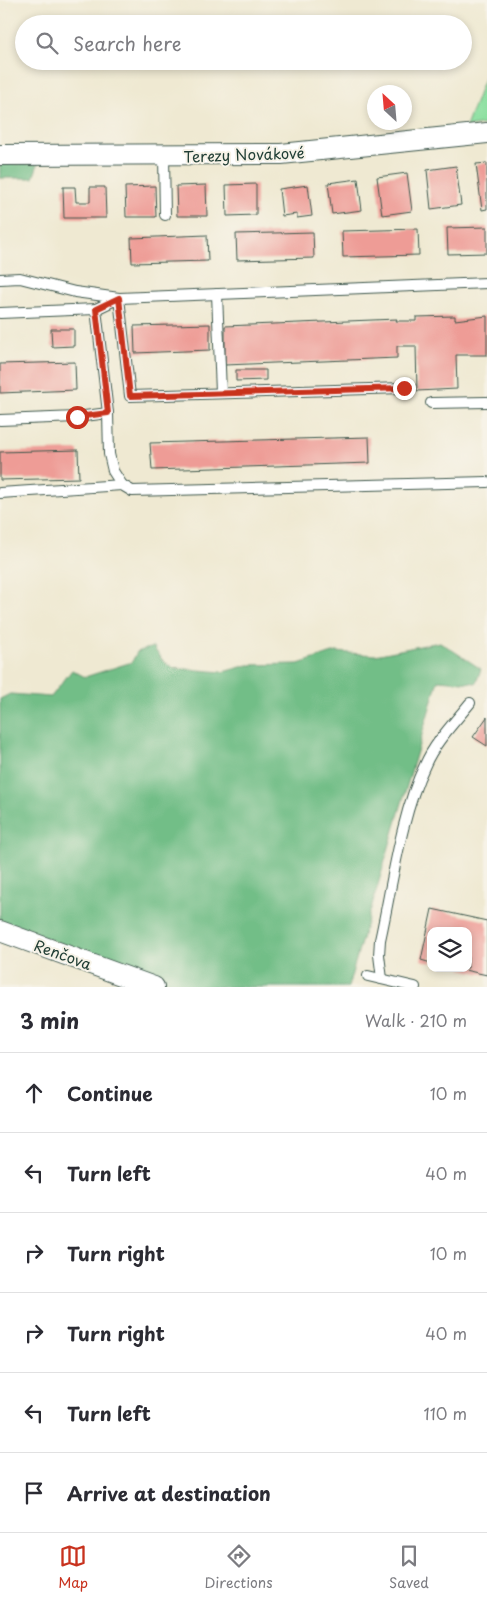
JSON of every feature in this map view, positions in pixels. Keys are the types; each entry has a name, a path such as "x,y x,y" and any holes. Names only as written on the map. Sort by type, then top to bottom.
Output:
{"street":[{"name":"Terezy Novákové","path":"0,155 164,156 281,154 487,133"},
{"name":"Renčova","path":"0,931 154,987"}],"lane":[{"path":"164,156 165,215"},
{"path":"0,278 20,278 75,292 119,298 487,283"},
{"path":"217,294 221,392"},
{"path":"0,313 96,309 119,298"},
{"path":"119,298 130,396 404,388"},
{"path":"96,309 108,413 109,454 113,471 122,485 132,491 487,482"},
{"path":"431,403 487,402"},
{"path":"0,420 77,417 108,413"},
{"path":"0,493 122,485"},
{"path":"382,979 379,955 380,940 412,799 425,763 470,703"},
{"path":"368,976 415,987"}],"green space":[{"path":"487,71 487,124 466,127"},
{"path":"0,164 38,164 33,178 0,178"},
{"path":"440,642 481,669 476,683 438,680 348,987 183,987 0,922 0,699 10,694 51,697 72,670 85,677 132,662 137,652 153,647 163,661 173,668 223,672 248,665 298,664 336,652 375,655"}],"building":[{"path":"487,163 487,209 482,210 476,164"},
{"path":"456,166 461,205 431,209 427,170"},
{"path":"407,173 412,211 382,215 377,177"},
{"path":"358,179 362,210 332,214 328,183"},
{"path":"256,184 256,215 227,216 226,185"},
{"path":"206,185 207,216 177,216 176,186"},
{"path":"308,185 312,216 297,218 297,214 282,216 279,189"},
{"path":"155,186 156,217 126,217 125,187"},
{"path":"63,187 75,187 76,202 90,202 90,187 105,187 106,218 64,218"},
{"path":"487,227 487,253 448,254 447,228"},
{"path":"418,229 419,255 343,257 342,231"},
{"path":"313,232 314,258 237,260 236,234"},
{"path":"207,235 208,261 132,263 131,238"},
{"path":"455,316 455,320 487,316 487,355 456,355 457,389 417,391 416,346 397,346 397,358 225,365 225,326 397,319 396,321 416,321 416,317"},
{"path":"210,324 210,350 135,353 134,326"},
{"path":"51,329 74,329 74,346 52,347"},
{"path":"75,362 76,390 0,393 0,364"},
{"path":"236,370 266,370 266,380 236,381"},
{"path":"369,437 370,463 152,470 150,443"},
{"path":"78,450 79,478 0,480 0,452"},
{"path":"487,717 487,746 473,737"},
{"path":"432,909 487,921 487,975 472,972 472,927 428,927"},
{"path":"427,932 427,962 421,960"}],"route":[{"path":"77,417 108,413 96,309 119,298 130,396 404,388"}]}
